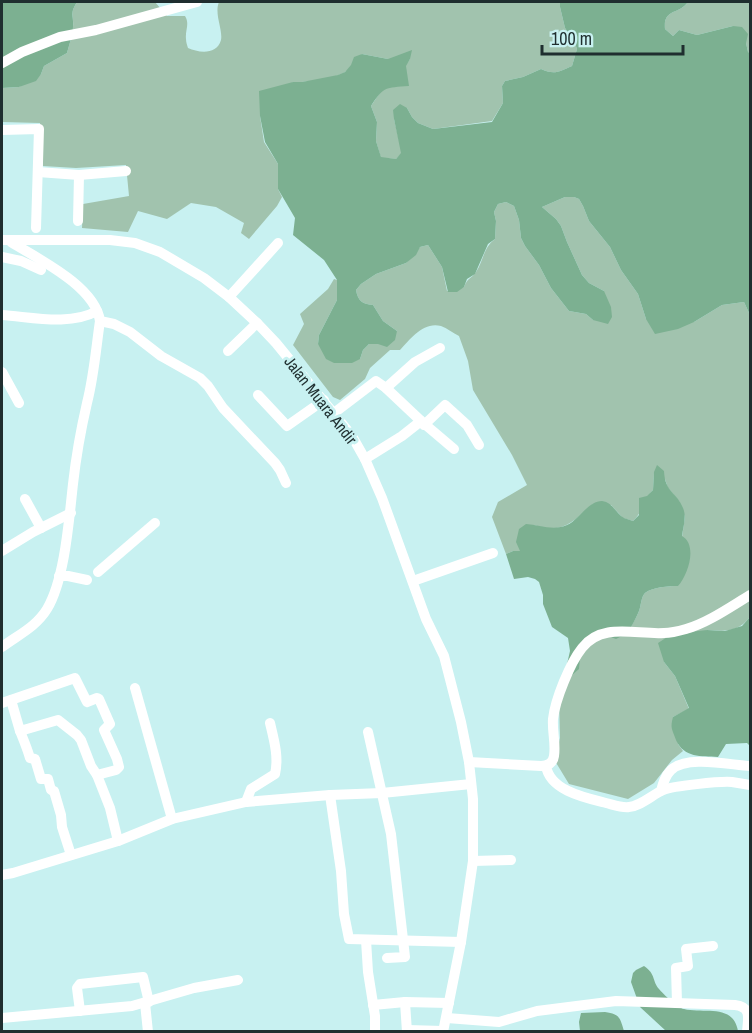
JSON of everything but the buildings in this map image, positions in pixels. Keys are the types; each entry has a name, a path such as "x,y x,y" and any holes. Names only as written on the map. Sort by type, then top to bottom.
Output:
{"street":[{"path":"2,63 22,52 60,37 96,30 197,2"},
{"path":"2,130 39,129 36,228"},
{"path":"38,172 79,175 126,171"},
{"path":"78,221 79,175"},
{"path":"2,647 40,620 59,576 71,513 73,484 99,316 88,296 76,283 5,240"},
{"name":"Jalan Muara Andir","path":"5,240 110,240 135,243 160,252 207,280 257,323 296,365 352,436 365,459 382,498 426,619 444,656 469,762 473,799 473,861 461,942 443,1031"},
{"path":"229,297 278,243"},
{"path":"2,257 21,261 41,270"},
{"path":"2,315 75,319 99,316 130,332 161,356 200,378 224,408 275,463 286,483"},
{"path":"228,351 257,323"},
{"path":"386,388 415,362 440,348"},
{"path":"2,372 19,403"},
{"path":"334,413 373,382 378,382 454,449"},
{"path":"258,395 287,426 324,400"},
{"path":"365,459 423,423 445,405 467,425 479,445"},
{"path":"25,499 41,528"},
{"path":"2,551 71,513"},
{"path":"98,572 155,523"},
{"path":"413,581 493,553"},
{"path":"59,576 87,580"},
{"path":"469,762 546,766 550,763 554,756 555,709 572,664 591,639 604,633 664,633 688,628 723,612 750,595"},
{"path":"71,855 54,791 51,790 48,779 41,780 35,758 30,758 27,744 6,702 75,678 87,702 99,699 110,724 104,730 119,767 98,775"},
{"path":"135,688 172,819"},
{"path":"20,731 60,720 77,735 91,766 98,775 110,808 118,842"},
{"path":"246,802 251,789 275,774 276,746 270,723"},
{"path":"368,732 391,834 403,940 404,958 387,958"},
{"path":"661,791 669,771 686,763 750,766"},
{"path":"546,766 549,776 568,791 596,801 627,807 636,806 661,791 673,788 730,782 750,785"},
{"path":"2,875 118,842 172,819 246,802 330,795 382,794 471,784"},
{"path":"330,795 349,939 461,942"},
{"path":"473,861 511,860"},
{"path":"366,940 375,1032"},
{"path":"677,1003 676,968 687,966 686,949 713,946"},
{"path":"80,1011 77,988 80,984 143,977 148,1032"},
{"path":"2,1018 132,1006 194,988 238,980"},
{"path":"447,1017 497,1022 537,1011 616,1000 744,1006 748,1016 747,1032"},
{"path":"373,1005 405,1002 449,1003"},
{"path":"405,1002 407,1031 443,1031"}],"green space":[{"path":"2,2 77,2 72,12 73,30 67,53 44,66 36,81 19,87 2,88"},
{"path":"77,2 155,2 167,16 185,16 188,48 207,52 216,48 221,40 217,11 219,2 560,2 565,28 577,49 572,66 553,72 541,69 523,77 505,81 502,86 503,103 492,121 433,129 418,123 407,108 394,119 402,153 396,159 381,158 376,141 377,122 371,106 381,91 389,87 410,59 388,59 362,54 341,74 320,80 293,82 260,116 264,142 278,164 278,189 282,197 249,239 241,233 244,223 216,207 191,203 167,219 138,211 128,232 82,228 83,204 129,196 126,165 76,168 43,166 40,123 2,122 2,88 19,87 41,74 44,66 67,53 73,30 72,12"},
{"path":"560,2 688,2 666,18 665,29 673,36 679,30 697,35 733,26 742,27 748,34 746,43 750,53 750,315 744,302 722,305 678,329 655,334 646,319 638,294 621,270 610,247 589,221 579,199 574,197 565,197 542,207 561,226 582,275 589,283 604,291 611,307 612,317 608,324 593,320 586,314 569,311 551,288 539,265 525,246 514,206 506,202 498,204 494,212 495,239 488,244 475,274 467,279 464,287 457,292 448,292 442,267 428,245 420,247 416,255 406,263 376,274 356,290 361,301 373,305 383,321 397,331 395,340 387,347 369,344 363,350 360,359 352,363 334,363 326,359 318,344 319,335 337,300 337,280 324,260 293,235 295,218 278,189 278,164 265,142 260,116 259,91 293,82 338,75 345,72 354,57 362,54 388,59 412,50 406,66 409,86 382,91 371,106 377,122 376,141 381,157 396,159 401,153 393,110 400,104 407,108 418,123 433,129 492,122 503,103 502,86 505,81 523,77 541,69 557,72 572,66 577,49 565,28"},
{"path":"688,2 750,2 750,53 746,43 733,26 697,35 679,30 673,36 665,29 666,18"},
{"path":"565,197 579,199 589,221 610,247 621,270 638,294 646,319 694,322 722,305 744,302 750,315 750,617 736,628 726,631 707,630 664,662 675,676 689,709 673,717 678,744 683,751 672,760 654,783 628,799 569,784 555,761 560,738 559,699 582,641 628,633 645,593 656,588 678,586 685,517 679,501 668,488 665,479 654,473 653,490 633,521 623,518 611,505 593,504 567,525 544,528 534,525 520,551 506,554 492,517 498,502 527,485 473,390 468,361 459,336 441,326 423,328 400,350 390,350 370,368 365,379 340,400 333,397 293,345 304,324 300,314 328,289 334,279 337,280 337,300 319,335 318,344 360,359 363,350 369,344 378,344 397,331 383,321 373,305 363,303 359,299 356,290 361,284 376,274 406,263 420,247 428,245 442,267 447,291 464,287 479,268 488,246 495,239 494,212 498,204 506,202 514,206 519,220 521,238 551,288 569,311 586,314 593,320 604,291 589,283 582,275 561,226 542,207"},
{"path":"657,465 664,471 669,488 681,503 684,511 682,536 690,546 690,560 685,575 678,586 656,588 645,593 628,633 616,639 600,633 581,646 579,669 572,675 565,673 570,651 568,638 552,627 543,604 539,582 528,577 514,579 506,554 520,551 516,542 519,529 526,524 552,528 562,527 571,523 597,502 609,503 624,518 633,521 639,515 639,498 647,496 653,490 654,472"},
{"path":"750,617 750,746 747,743 726,744 718,757 688,753 679,746 672,726 673,717 689,708 675,676 664,662 658,643 672,634 707,630 725,631 742,626"},
{"path":"644,966 659,989 678,1006 684,1009 724,1013 735,1022 738,1031 666,1031 640,1007 631,982 633,973"},
{"path":"605,1012 619,1017 624,1031 580,1031 581,1013"}]}
